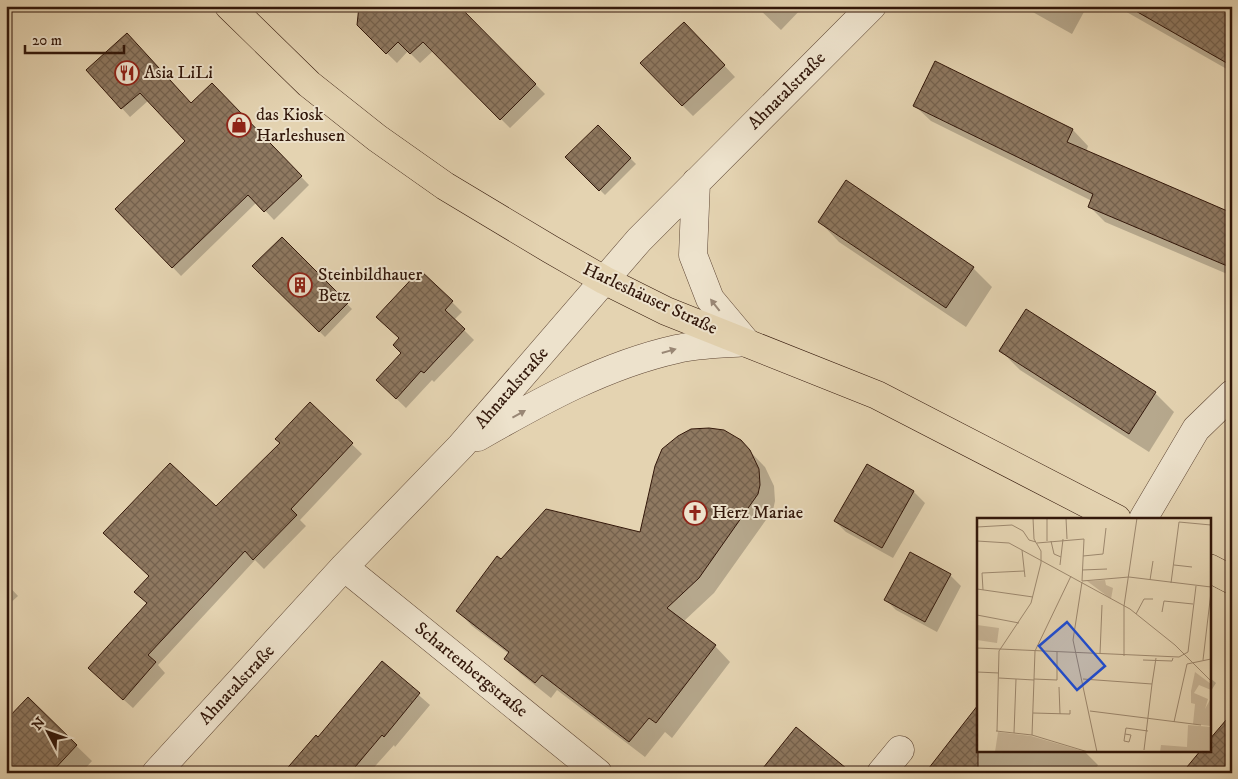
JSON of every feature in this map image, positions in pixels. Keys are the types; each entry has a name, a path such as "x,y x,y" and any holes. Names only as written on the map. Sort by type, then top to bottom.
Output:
{"main road":[{"name":"Harleshäuser Straße","path":"229,6 309,84 377,138 445,186 604,280 666,311 878,395 1115,518"},
{"path":"1210,569 1232,580"}],"street":[{"name":"Ahnatalstraße","path":"156,773 344,567 461,446 644,235 872,6"},
{"path":"696,182 692,255 710,299 746,342"},
{"path":"461,446 541,401 617,366 678,348 746,342"},
{"path":"1144,518 1196,429 1232,394"},
{"name":"Schartenbergstraße","path":"344,567 598,773"},
{"path":"881,773 900,750"}],"building":[{"path":"359,6 459,6 536,84 500,120 423,42 410,54 398,42 386,54 357,25"},
{"path":"1127,6 1232,6 1232,66"},
{"path":"684,22 725,65 682,106 640,63"},
{"path":"127,33 191,103 212,83 302,176 264,212 248,195 172,268 115,209 185,141 140,93 121,109 86,70"},
{"path":"935,61 1073,129 1067,142 1232,213 1232,268 1088,207 1093,194 913,106"},
{"path":"598,125 631,158 599,191 565,157"},
{"path":"846,180 974,267 946,308 818,222"},
{"name":"Steinbildhauer Betz","path":"282,237 348,303 319,332 252,266"},
{"path":"420,270 453,301 445,310 465,329 424,373 421,371 396,399 376,380 401,353 393,345 399,338 376,317"},
{"path":"1026,309 1156,392 1129,434 999,351"},
{"path":"310,402 353,443 291,509 297,515 253,560 245,551 148,655 156,662 123,700 88,668 147,603 134,592 149,576 103,533 170,463 216,506 280,443 275,439"},
{"path":"709,428 724,430 741,440 750,450 759,469 760,485 758,494 699,578 667,608 716,645 656,723 649,718 629,742 542,675 535,683 504,659 509,652 456,611 497,556 501,559 546,509 640,532 655,466 662,449 678,436 691,429"},
{"path":"867,464 914,491 882,548 834,521"},
{"path":"910,552 951,574 925,622 884,600"},
{"path":"382,661 420,693 384,737 382,735 350,773 283,773 316,735 318,737"},
{"path":"28,697 77,745 51,773 6,773 6,720"},
{"path":"977,706 978,773 925,773"},
{"path":"1232,713 1232,773 1182,773 1199,752 1210,752 1210,739"},
{"path":"796,727 852,773 759,773"}],"place":[{"name":"Asia LiLi","path":"127,73"},
{"name":"das Kiosk Harleshusen","path":"239,125"},
{"name":"Steinbildhauer Betz","path":"300,285"},
{"name":"Herz Mariae","path":"695,513"}]}
